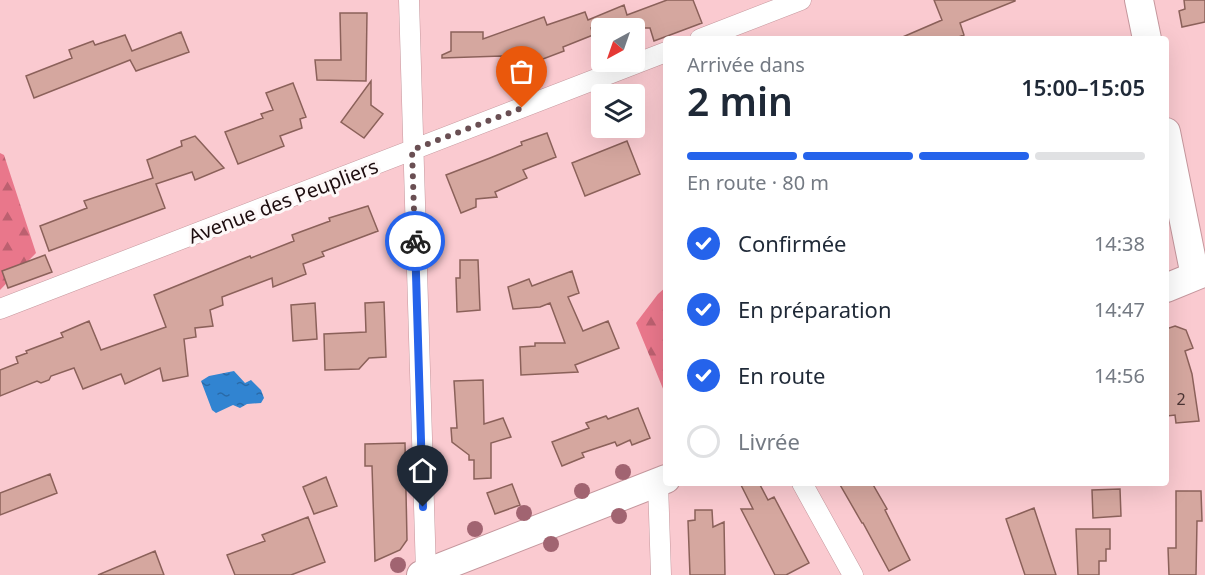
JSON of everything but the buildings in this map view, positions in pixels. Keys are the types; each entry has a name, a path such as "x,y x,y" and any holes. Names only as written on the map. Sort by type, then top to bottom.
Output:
{"main road":[{"path":"1140,0 1146,36"},
{"path":"1169,145 1200,274 1169,287"},
{"path":"424,574 662,481"}],"street":[{"path":"409,0 424,574"},
{"path":"708,36 801,0"},
{"name":"Avenue des Peupliers","path":"0,309 663,53"},
{"path":"661,575 662,481"},
{"path":"804,486 853,575"}],"green space":[{"path":"0,153 4,155 36,253 0,290"},
{"path":"663,290 663,389 636,323"}],"water":[{"path":"234,371 245,383 251,380 261,390 264,398 261,403 247,404 240,408 233,405 216,413 212,410 201,381 209,376"}],"way so far":[{"path":"415,241 412,150 522,108"}],"route":[{"path":"415,241 423,507"}]}
